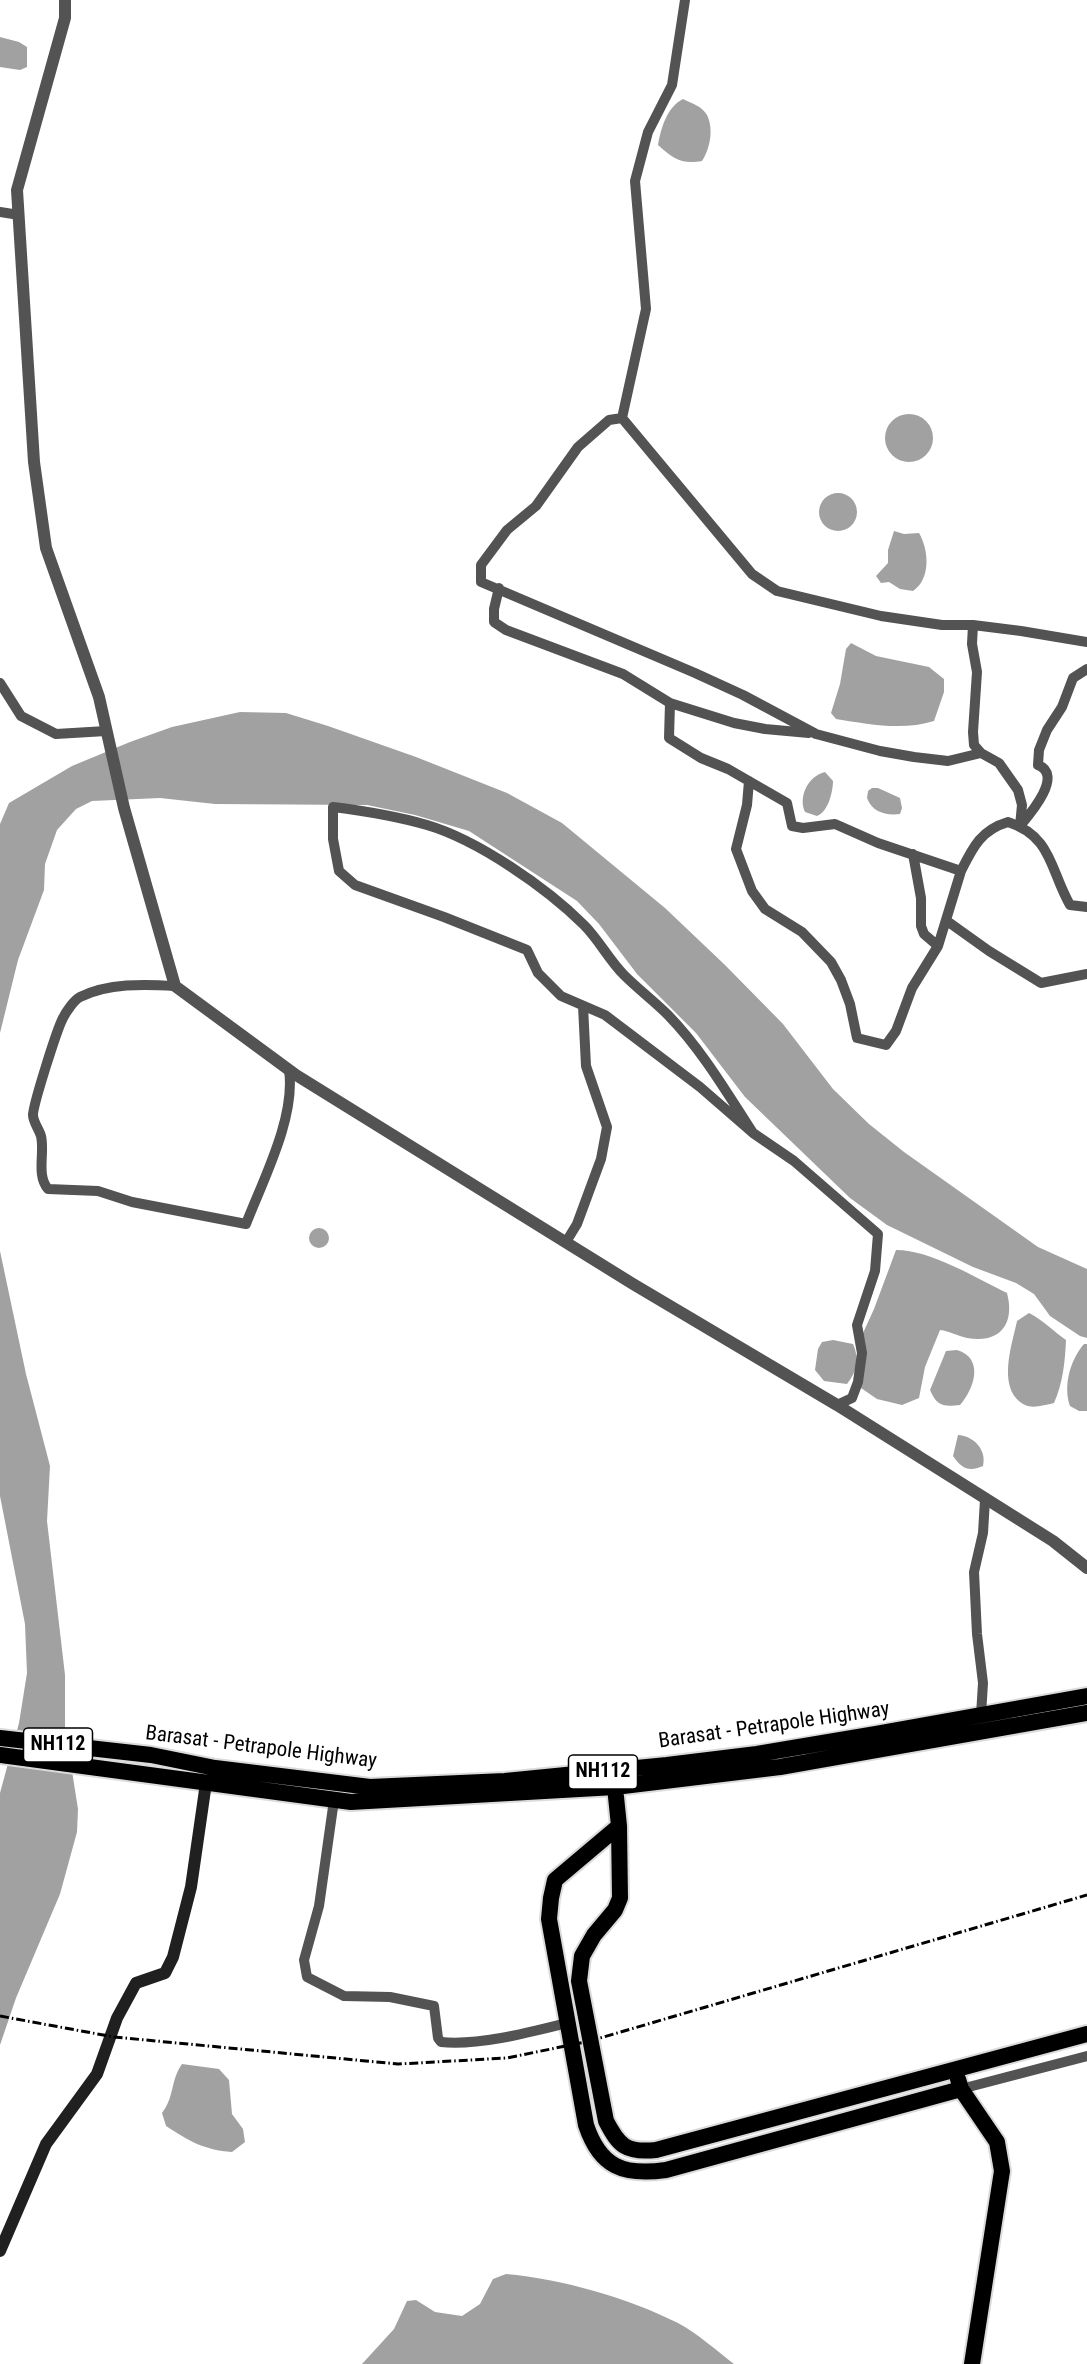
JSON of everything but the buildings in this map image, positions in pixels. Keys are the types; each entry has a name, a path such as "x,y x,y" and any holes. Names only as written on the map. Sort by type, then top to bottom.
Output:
{"highway":[{"name":"Barasat - Petrapole Highway","path":"0,1738 151,1755 215,1768 327,1783 381,1787 505,1781 667,1765 768,1752 1087,1696"},
{"name":"Barasat - Petrapole Highway","path":"0,1755 351,1802 615,1787 780,1767 1087,1713"},
{"path":"615,1787 619,1826 620,1898 615,1910 594,1935 582,1956 579,1981 606,2121 615,2139 627,2149 656,2150 1087,2034"},
{"path":"619,1826 555,1880 549,1919 586,2125 592,2143 600,2155 628,2170 646,2173 666,2170 961,2089"},
{"path":"955,2069 961,2089 997,2142 1002,2171 972,2364"}],"main road":[{"path":"0,2250 46,2144 97,2074 117,2018 136,1983 165,1972 173,1957 191,1887 206,1783"}],"street":[{"path":"65,0 66,18 17,190 34,462 46,548 99,697 124,808 175,986"},
{"path":"622,418 646,309 635,181 648,132 672,85 685,0"},
{"path":"0,212 19,215"},
{"path":"622,418 609,420 578,447 536,506 507,530 481,566 482,582 695,673 743,695 816,734"},
{"path":"622,418 752,574 777,591 881,616 942,625 974,625 1087,642"},
{"path":"499,588 494,609 494,622 506,630 623,674 670,703 734,723 765,729 816,734 880,751 914,757 948,761 981,753"},
{"path":"974,625 972,644 977,672 974,745 981,753 999,763 1018,790 1022,805 1020,826"},
{"path":"1020,826 1038,804 1047,784 1047,772 1044,767 1038,765 1039,750 1047,730 1062,707 1073,678 1087,669"},
{"path":"0,683 21,716 56,734 106,733"},
{"path":"670,703 669,738 701,758 728,769 787,803 792,826 803,828 835,824 961,871"},
{"path":"749,781 747,806 736,849 752,891 765,909 802,932 831,962 850,1004 857,1038 886,1045 896,1031 912,988 938,946 961,871 979,840 993,826 1008,822 1034,834 1042,845 1070,905 1087,907"},
{"path":"753,1133 706,1060 669,1016 623,974 586,927 556,899 513,868 429,825 369,811 333,807 333,839 339,871 355,885 444,916 527,950 538,973 561,996 605,1015 700,1087 753,1133 794,1161 878,1234 875,1271 856,1330 862,1353 858,1382 852,1398 837,1406"},
{"path":"913,854 920,888 921,926 924,934 938,946"},
{"path":"947,921 996,956 1041,983 1087,974"},
{"path":"289,1070 290,1102 270,1164 246,1224 132,1202 98,1191 48,1189 44,1184 42,1138 33,1115 62,1018 78,998 106,989 140,984 175,986 289,1070 566,1242 837,1406 1053,1541 1087,1568"},
{"path":"566,1242 577,1224 601,1159 607,1127 586,1066 584,1006"},
{"path":"981,1715 983,1683 977,1634 974,1572 983,1533 986,1500"},
{"path":"334,1800 319,1906 304,1960 307,1977 344,1996 390,1997 434,2006 438,2038 441,2042 453,2043 522,2034 567,2023"},
{"path":"961,2089 1087,2056"}],"shaded area":[{"path":"0,37 19,42 27,47 27,67 20,70 0,67"},
{"path":"683,99 702,109 709,121 710,139 702,161 683,161 668,154 658,145 669,113"},
{"path":"904,414 914,414 926,421 933,433 933,443 926,455 914,462 904,462 889,451 885,443 885,433 896,418"},
{"path":"838,493 852,498 857,512 852,526 838,531 824,526 819,512 824,498"},
{"path":"894,531 904,534 919,533 925,548 925,572 919,586 913,591 900,589 889,582 881,583 876,576 888,563 888,550"},
{"path":"851,643 876,656 929,667 944,679 944,692 934,721 898,726 836,719 831,713 840,684 846,649"},
{"path":"240,712 286,713 328,726 416,757 507,793 562,823 665,908 725,965 783,1024 833,1089 869,1124 904,1152 1038,1247 1087,1269 1087,1338 1080,1336 1050,1316 1034,1294 1016,1283 973,1267 887,1225 850,1198 745,1097 696,1033 637,974 599,924 577,901 469,831 415,815 367,805 215,804 160,798 92,801 76,809 57,830 45,864 44,890 18,960 0,1033 0,824 9,803 72,766 130,742 172,727"},
{"path":"825,772 833,781 827,806 817,816 805,812 803,800 809,782"},
{"path":"878,788 900,798 902,808 900,814 885,814 872,807 867,798 868,791"},
{"path":"315,1228 323,1228 329,1234 329,1242 323,1248 315,1248 309,1242 309,1234"},
{"path":"896,1250 910,1251 953,1266 1007,1293 1009,1304 1009,1314 1003,1329 989,1338 967,1338 940,1330 925,1367 919,1398 902,1405 877,1399 861,1388 863,1333"},
{"path":"0,1251 26,1374 50,1466 47,1521 65,1675 65,1727 78,1809 77,1832 60,1894 16,1998 0,2045 0,1793 19,1723 27,1673 25,1624 0,1496"},
{"path":"1029,1313 1066,1340 1060,1388 1054,1403 1035,1407 1025,1405 1016,1398 1008,1378 1008,1366 1017,1321"},
{"path":"833,1340 853,1344 855,1350 856,1365 847,1384 824,1381 815,1370 818,1349 822,1342"},
{"path":"1084,1344 1087,1344 1087,1411 1079,1411 1070,1406 1067,1390 1072,1365"},
{"path":"957,1350 965,1354 974,1366 973,1382 960,1405 949,1406 938,1402 930,1390 946,1351"},
{"path":"958,1435 969,1438 978,1445 983,1455 983,1466 970,1469 956,1460 953,1456"},
{"path":"182,2064 219,2069 229,2080 232,2114 243,2129 245,2142 232,2152 197,2144 166,2126 162,2113 169,2101"},
{"path":"506,2274 572,2285 659,2314 685,2327 734,2364 362,2364 394,2329 407,2301 416,2300 435,2312 462,2316 480,2304 493,2279"}],"railway":[{"path":"0,2016 114,2037 398,2064 507,2058 590,2041 1087,1895"}]}
